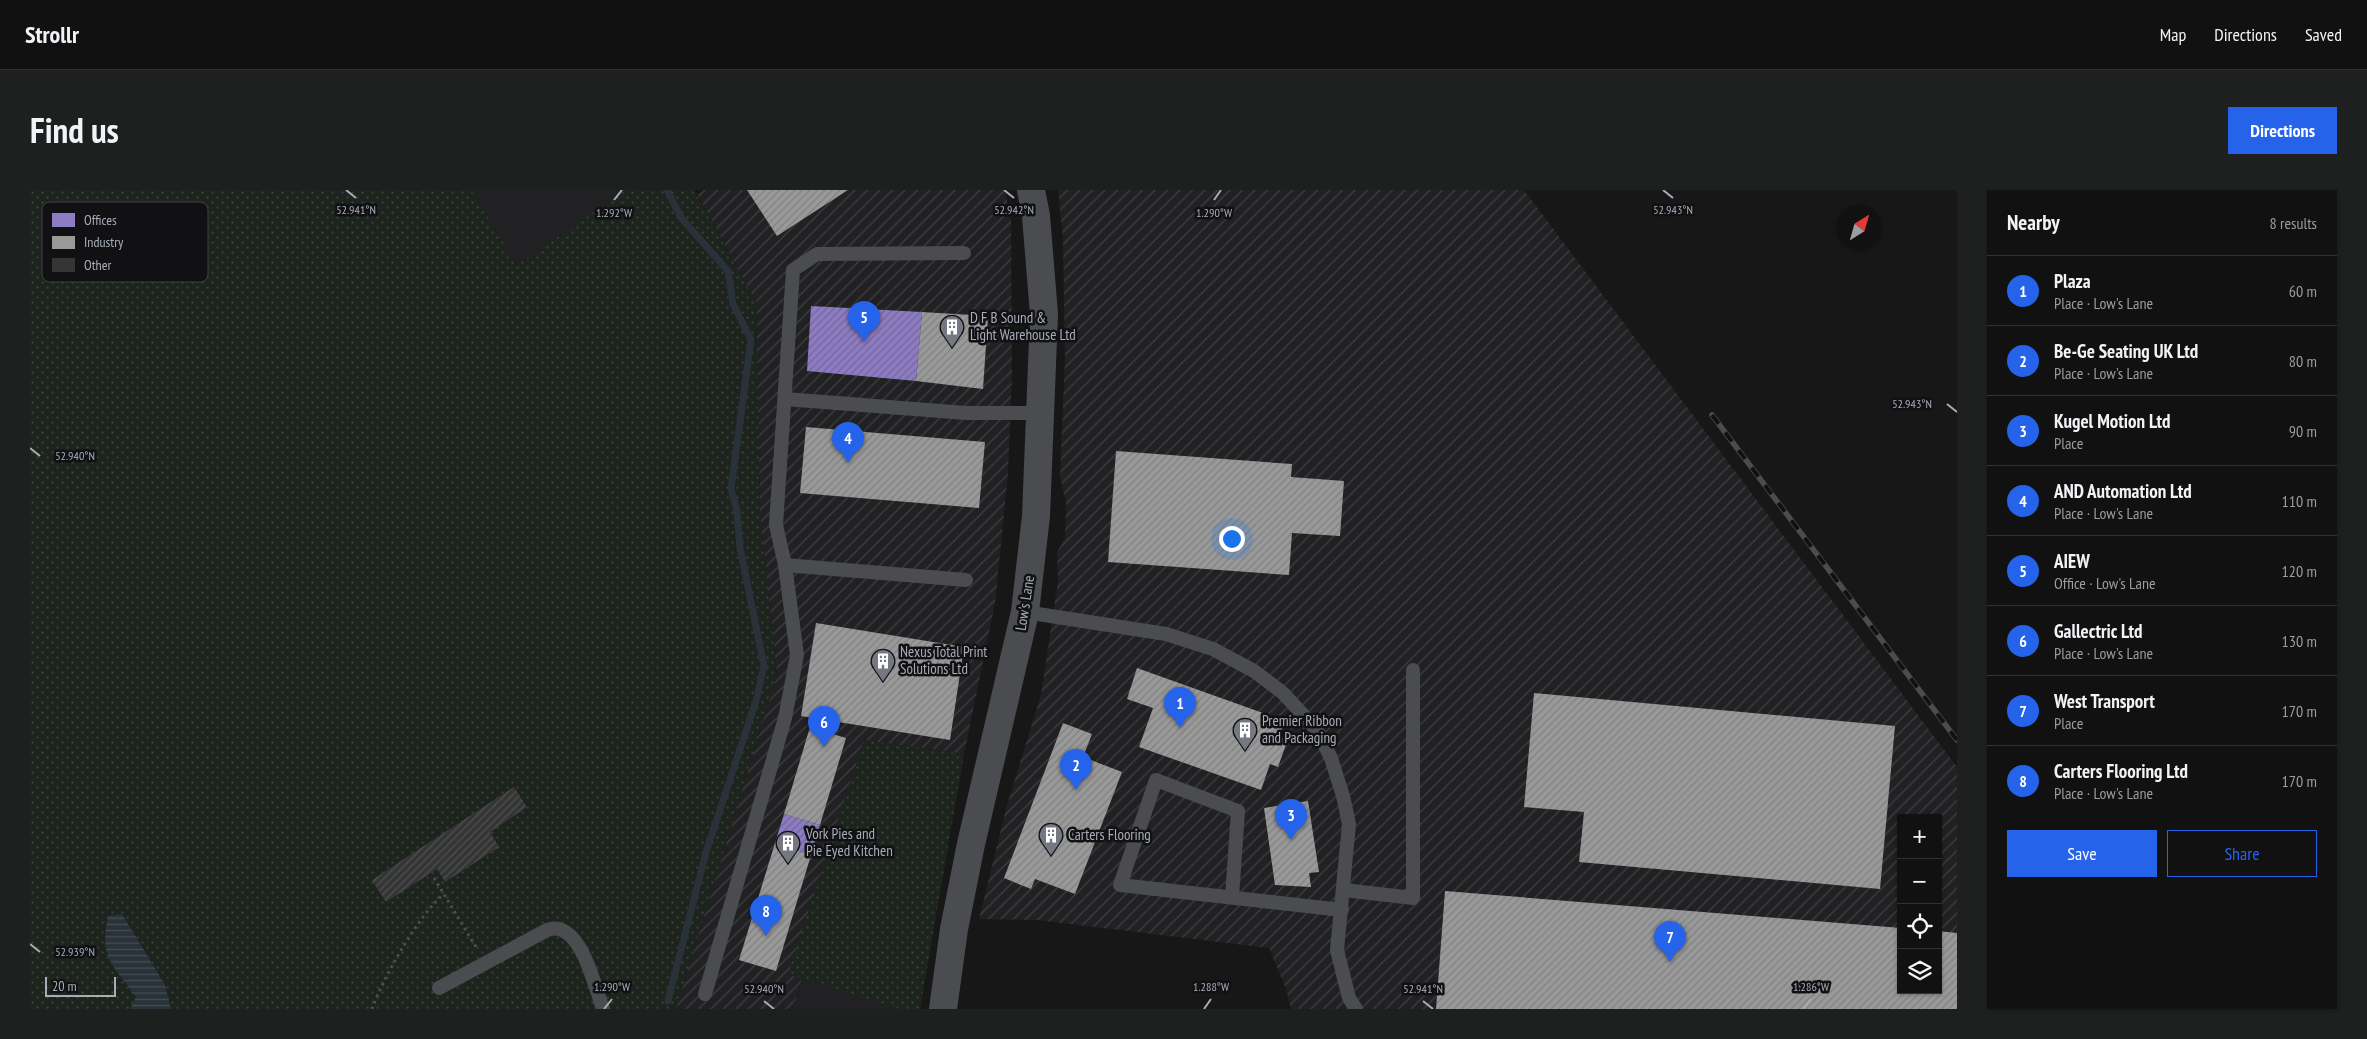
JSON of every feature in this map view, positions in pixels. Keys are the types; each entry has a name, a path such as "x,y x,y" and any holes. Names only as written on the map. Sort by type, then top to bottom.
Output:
{"street":[{"name":"Low's Lane","path":"943,1009 954,929 969,853 1025,612 1036,516 1044,314 1036,216 1031,190"}],"lane":[{"path":"705,994 785,718 797,655 785,565 776,525 793,270 817,254 964,253"},
{"path":"785,399 966,413 1040,413"},
{"path":"785,565 966,580"},
{"path":"1025,612 1166,634 1213,649 1254,671 1283,693 1316,730 1331,758 1343,796 1349,824 1337,950 1349,998 1356,1009"},
{"path":"1344,890 1413,898 1413,670"},
{"path":"1232,897 1238,811 1156,780 1120,885 1342,910"},
{"path":"439,988 547,930 558,929 575,940 590,970 603,1009"}],"path":[{"path":"434,878 486,963"},
{"path":"372,1009 400,954 430,905 444,894"}],"shaded area":[{"path":"30,190 471,190 517,265 625,190 694,190 756,302 760,515 777,675 676,1009 30,1009"},
{"path":"471,190 625,190 517,265"},
{"path":"704,190 1005,190 1011,220 1012,375 1008,473 995,603 964,754 864,740 789,975 802,978 793,1009 676,1009 777,675 760,515 756,302 697,194"},
{"path":"1058,190 1524,190 1957,767 1957,1009 1291,1009 1286,989 1269,948 1037,920 979,919 1007,805 1041,695 1058,581 1057,552 1065,538 1066,503 1060,477 1065,358 1063,237"},
{"path":"864,740 964,754 920,1009 899,1009 788,974"},
{"path":"122,914 165,985 171,1009 130,1009 136,997 114,968 105,942 108,916"},
{"path":"802,978 899,1009 793,1009"}],"building: Offices":[{"path":"811,306 922,312 916,381 807,371"},
{"path":"784,814 820,825 811,855 775,843"}],"building: Industry":[{"path":"747,190 848,190 777,236"},
{"name":"D F B Sound & Light Warehouse Ltd","path":"922,312 988,316 983,389 916,381"},
{"path":"806,427 985,442 979,508 800,493"},
{"path":"1116,451 1292,464 1291,477 1344,481 1340,536 1292,533 1289,575 1108,562"},
{"name":"Nexus Total Print Solutions Ltd","path":"816,623 964,647 950,740 801,716"},
{"path":"1137,668 1285,721 1279,736 1288,739 1278,767 1270,764 1261,790 1139,747 1153,708 1127,699"},
{"path":"1534,693 1895,726 1880,889 1579,862 1584,812 1524,807"},
{"path":"1063,723 1092,734 1083,757 1122,772 1075,894 1035,879 1031,889 1004,878"},
{"path":"810,727 846,738 820,825 784,814"},
{"path":"1308,801 1319,872 1309,873 1311,887 1275,885 1264,808"},
{"path":"775,843 811,855 776,971 739,960"},
{"path":"1445,891 1897,928 1897,994 1942,994 1942,931 1957,933 1957,1009 1436,1009"}],"building: Other":[{"path":"514,787 527,807 490,832 499,847 445,882 437,869 386,902 372,880"}],"waterway":[{"path":"667,190 682,219 728,271 733,304 751,340 731,489 737,511 740,548 764,666 756,701 706,852 668,1001"}],"railway":[{"path":"1712,415 1957,740"}],"place":[{"name":"AIEW","path":"864,342"},
{"name":"D F B Sound & Light Warehouse Ltd","path":"952,348"},
{"name":"AND Automation Ltd","path":"848,463"},
{"name":"Nexus Total Print Solutions Ltd","path":"883,682"},
{"name":"Plaza","path":"1180,728"},
{"name":"Gallectric Ltd","path":"824,747"},
{"name":"Premier Ribbon and Packaging","path":"1245,751"},
{"name":"Be-Ge Seating UK Ltd","path":"1076,790"},
{"name":"Kugel Motion Ltd","path":"1291,840"},
{"name":"Carters Flooring","path":"1051,856"},
{"name":"Vork Pies and Pie Eyed Kitchen","path":"788,864"},
{"name":"Carters Flooring Ltd","path":"766,936"},
{"name":"West Transport","path":"1670,962"}]}
